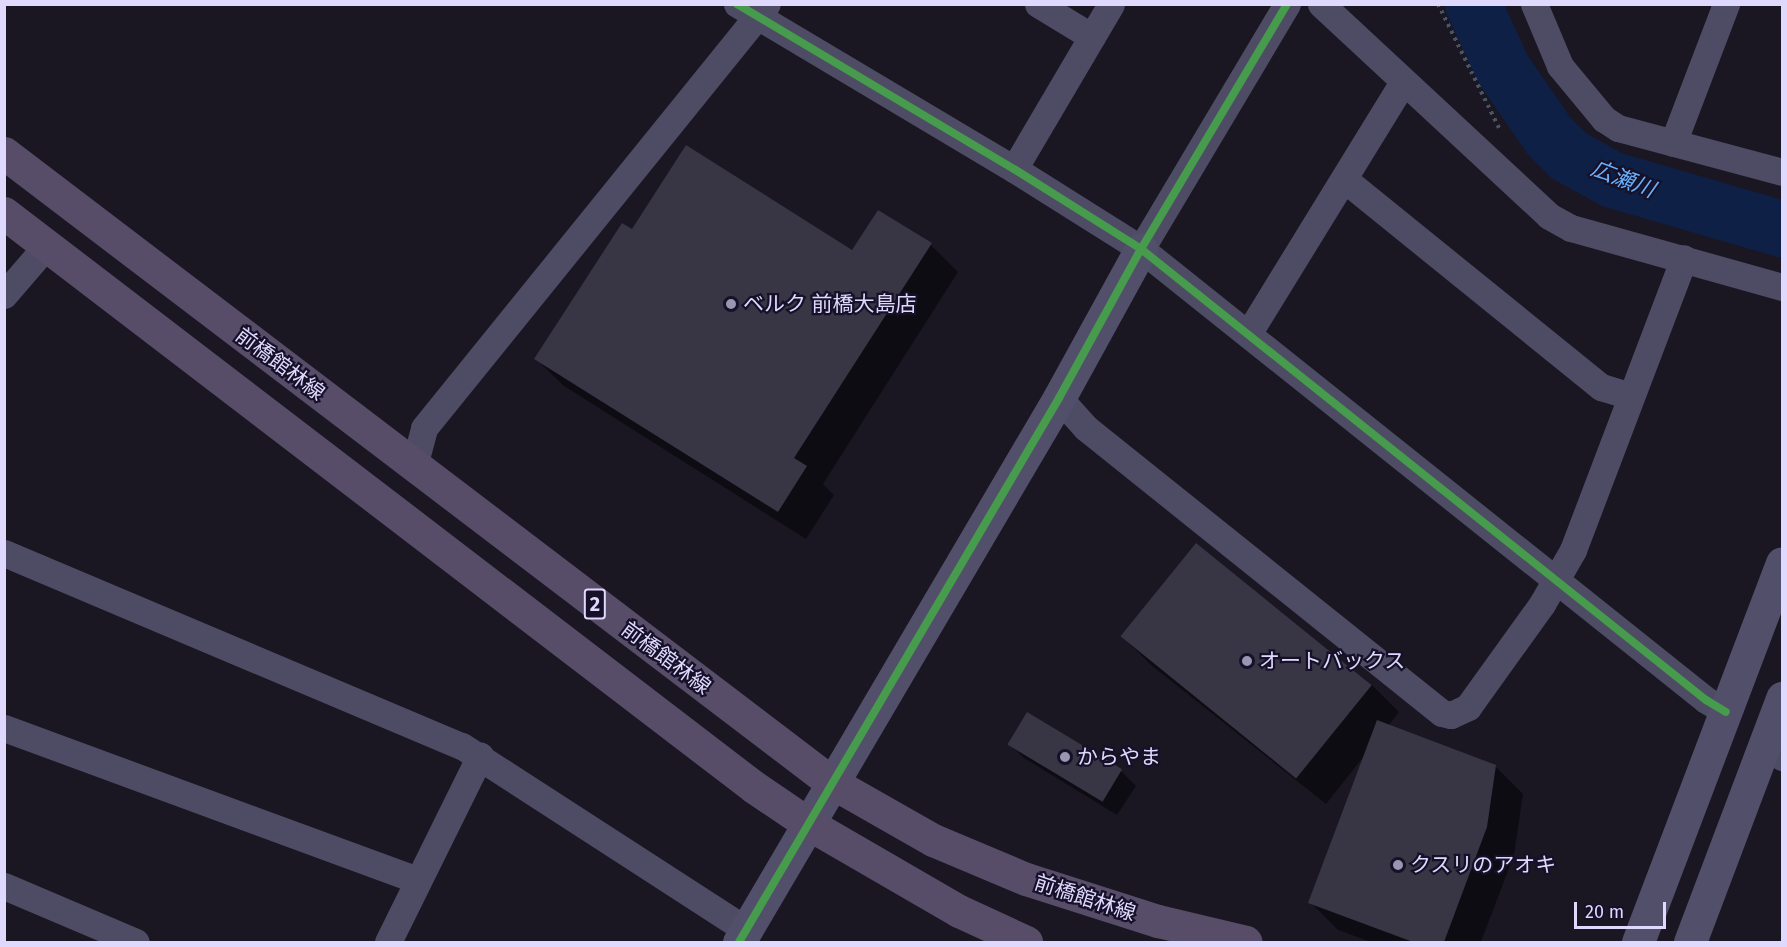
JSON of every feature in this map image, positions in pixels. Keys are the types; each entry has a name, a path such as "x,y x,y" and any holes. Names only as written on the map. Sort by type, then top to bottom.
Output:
{"main road":[{"name":"前橋館林線","path":"4,153 831,782 933,840 1026,879 1158,921 1246,942"},
{"name":"2","path":"4,213 560,641 807,823 959,911 1026,942"}],"street":[{"path":"1038,4 1092,37"},
{"path":"1014,169 1111,4"},
{"path":"4,553 480,756 743,936 831,782 1059,398 1141,249 1287,4"},
{"path":"1321,4 1549,216 1571,228 1782,287"},
{"path":"1534,4 1560,66 1593,109 1618,128 1782,172"},
{"path":"1673,143 1726,4"},
{"path":"414,466 424,428 754,9 1141,249 1706,700 1726,712"},
{"path":"1248,334 1403,82"},
{"path":"1344,179 1601,387 1630,396"},
{"path":"4,295 47,245"},
{"path":"1059,398 1086,428 1442,713 1451,715 1468,707 1555,580 1573,549 1684,258"},
{"path":"1638,942 1782,563"},
{"path":"1689,942 1773,752 1782,698"},
{"path":"4,728 418,880"},
{"path":"388,942 480,756"},
{"path":"4,886 136,942"}],"path":[{"path":"1438,4 1503,134"}],"building":[{"name":"ベルク 前橋大島店","path":"686,145 852,250 878,210 932,243 794,458 807,466 778,512 534,359 622,223 632,229"},
{"name":"オートバックス","path":"1196,543 1372,685 1296,778 1120,636"},
{"name":"からやま","path":"1027,712 1122,769 1103,802 1007,745"},
{"name":"クスリのアオキ","path":"1377,720 1496,765 1487,827 1444,942 1413,942 1308,903"}],"waterway":[{"name":"広瀬川","path":"1473,4 1503,69 1549,136 1569,156 1613,180 1782,229"}],"cycle path":[{"path":"737,4 1014,169 1141,249 1706,700 1726,712"},
{"path":"739,942 1059,398 1141,249 1287,4"}],"place":[{"name":"ベルク 前橋大島店","path":"731,304"},
{"name":"オートバックス","path":"1247,661"},
{"name":"からやま","path":"1065,757"},
{"name":"クスリのアオキ","path":"1398,865"}]}
